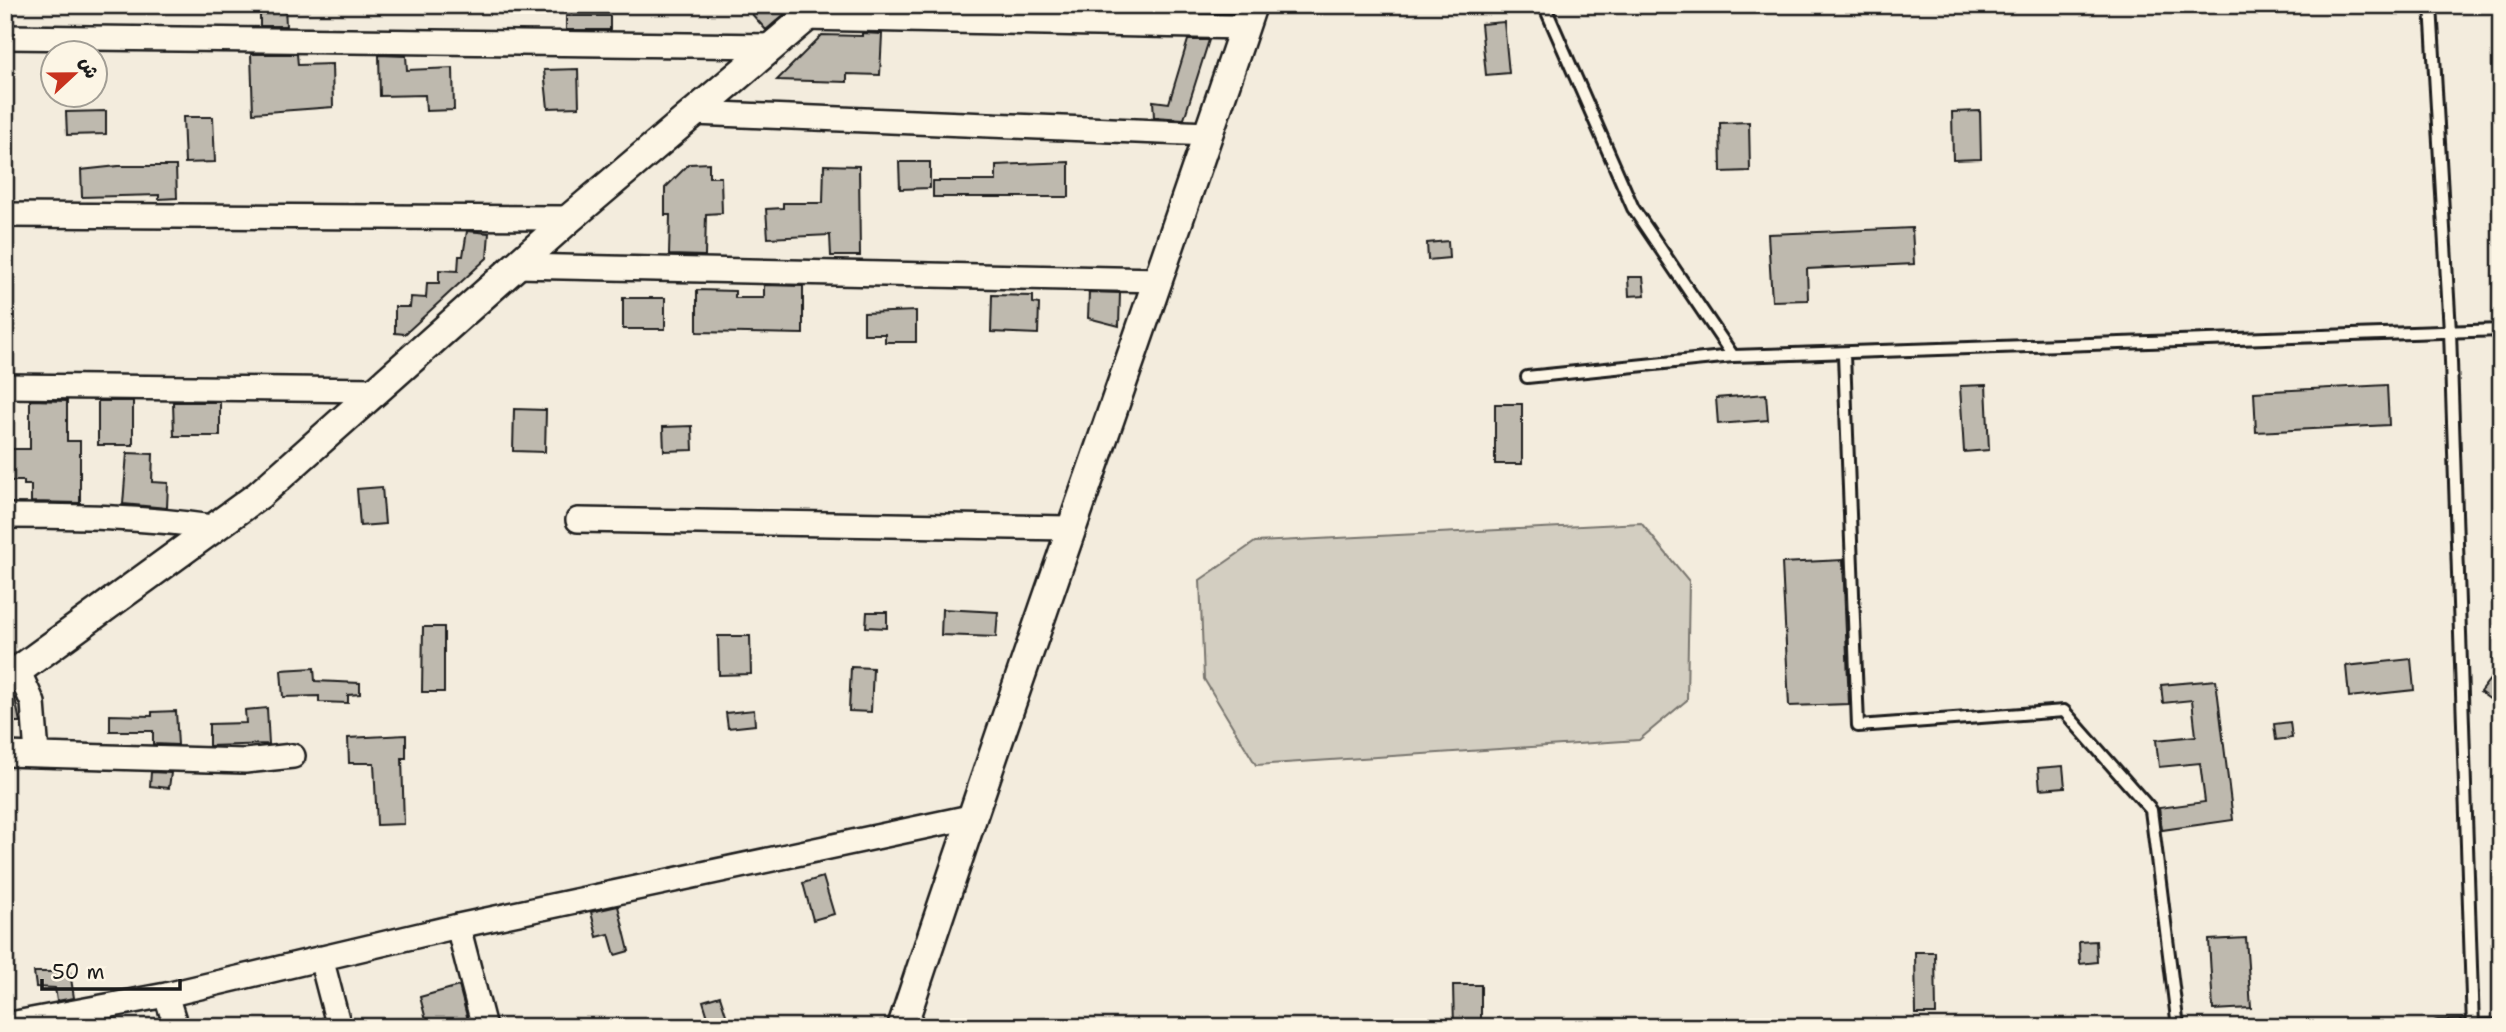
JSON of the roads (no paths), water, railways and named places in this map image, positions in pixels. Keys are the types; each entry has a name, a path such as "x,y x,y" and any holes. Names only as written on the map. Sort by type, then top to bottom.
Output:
{"street":[{"path":"37,754 33,703 12,675 259,495 570,218 813,11 1248,16 1160,280 1069,528 902,1027"},
{"path":"5,37 774,46"},
{"path":"694,113 1209,134"},
{"path":"5,215 570,218"},
{"path":"517,266 1160,280"},
{"path":"5,386 377,390"},
{"path":"5,516 99,516 212,527"},
{"path":"578,520 1069,528"},
{"path":"5,754 245,761 293,756"},
{"path":"5,1025 56,1021 458,926 971,817"},
{"path":"458,926 484,1027"},
{"path":"321,958 339,1027"},
{"path":"166,995 176,1027"}],"lane":[{"path":"1544,5 1633,208 1734,356"},
{"path":"2431,5 2450,331 2473,1026"},
{"path":"1527,377 1734,356 1844,355 2501,330"},
{"path":"1844,355 1858,726 2064,711 2151,810 2178,1027"},
{"path":"2438,1027 2501,1025"}]}
